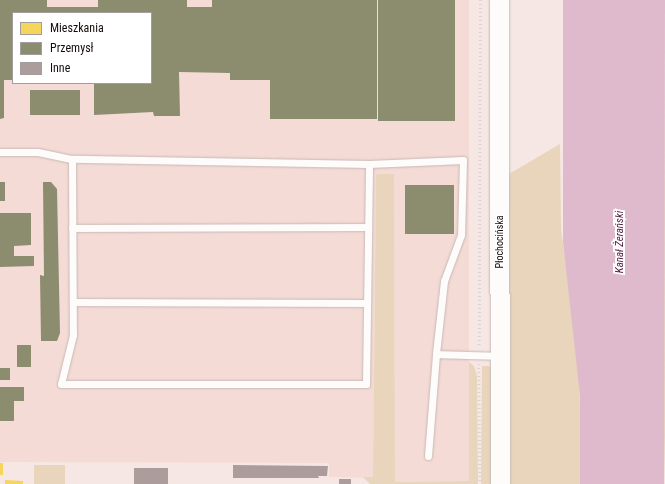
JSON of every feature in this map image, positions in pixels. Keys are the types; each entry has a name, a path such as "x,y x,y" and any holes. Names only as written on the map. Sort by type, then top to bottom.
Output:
{"main road":[{"name":"Płochocińska","path":"500,0 500,484"}],"lane":[{"path":"0,152 38,152 72,159 369,164 463,160 461,234 444,281 436,354 428,456"},
{"path":"72,159 73,335 61,384 366,384 369,164"},
{"path":"72,228 368,227"},
{"path":"73,302 367,303"},
{"path":"436,354 500,356"}],"path":[{"path":"480,0 480,484"}],"shaded area":[{"path":"0,0 469,0 469,481 395,482 394,174 376,174 373,478 329,477 329,463 0,462"},
{"path":"665,34 665,484 663,389"},
{"path":"560,144 561,229 576,342 579,343 581,484 508,484 507,175"},
{"path":"376,174 394,174 395,482 469,481 469,362 474,366 477,376 478,484 370,484 363,477 373,477"},
{"path":"482,366 489,366 493,370 492,484 481,484"},
{"path":"34,465 65,465 65,484 34,484"}],"water":[{"name":"Kanał Żerański","path":"563,0 665,0 664,484 580,484 580,396 563,242"}],"building: Mieszkania":[{"path":"0,463 3,463 3,475 0,475"},
{"path":"5,480 23,481 23,484 5,484"}],"building: Przemysł":[{"path":"0,0 47,0 47,7 98,7 98,0 187,0 187,7 212,7 212,0 377,0 377,119 270,119 270,80 230,80 230,73 179,72 180,116 154,116 153,112 94,115 94,84 152,84 152,12 12,12 12,80 4,80 4,118 0,119"},
{"path":"378,0 455,0 455,121 378,121"},
{"path":"30,90 80,90 80,115 30,115"},
{"path":"0,182 5,182 5,201 0,201"},
{"path":"43,182 51,182 57,189 60,333 57,341 41,341 40,275 44,276"},
{"path":"405,185 454,185 454,234 405,234"},
{"path":"0,213 31,213 31,245 14,246 14,256 34,256 34,266 0,267"},
{"path":"17,345 31,345 31,367 17,367"},
{"path":"0,368 10,368 10,380 0,380"},
{"path":"0,387 24,387 24,401 14,401 14,421 0,421"}],"building: Inne":[{"path":"233,465 328,466 327,476 318,476 319,478 233,478"},
{"path":"134,468 168,468 168,484 134,484"},
{"path":"339,479 351,479 351,484 339,484"}]}
